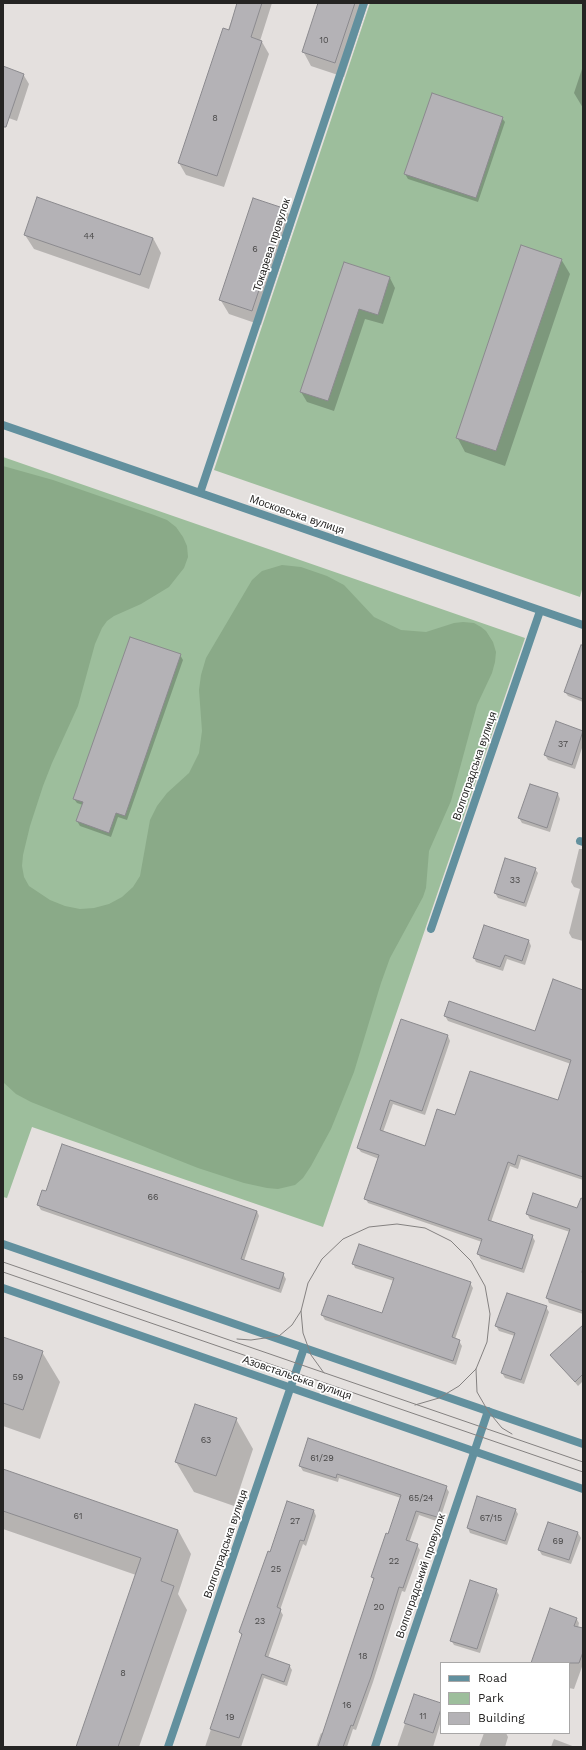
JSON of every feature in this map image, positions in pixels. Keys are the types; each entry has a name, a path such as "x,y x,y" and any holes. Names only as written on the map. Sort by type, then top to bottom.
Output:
{"street":[{"name":"Токарева провулок","path":"200,493 364,3"},
{"name":"Московська вулиця","path":"3,425 583,625"},
{"name":"Волгоградська вулиця","path":"431,929 540,610"},
{"path":"3,1244 583,1444"},
{"name":"Азовстальська вулиця","path":"3,1288 583,1488"},
{"name":"Волгоградська вулиця","path":"168,1747 304,1348"},
{"name":"Волгоградський провулок","path":"375,1747 488,1411"}],"green space":[{"path":"370,3 583,3 583,586 580,597 214,470"},
{"path":"3,457 525,638 323,1227 32,1127 7,1198 3,1197"},
{"path":"3,466 53,480 167,520 176,527 187,546 188,557 184,568 169,587 141,604 114,616 107,621 102,628 95,644 78,706 43,786 30,826 23,855 22,866 24,877 29,886 50,900 65,906 80,909 94,908 109,904 122,897 133,887 140,876 150,820 157,806 167,793 189,773 199,753 202,731 199,690 201,675 206,658 252,580 262,571 282,565 301,567 327,576 344,585 374,617 401,630 426,632 454,623 474,623 486,631 493,642 496,652 492,673 477,705 451,801 429,851 426,888 423,897 390,958 354,1072 331,1129 311,1166 303,1178 295,1185 278,1189 267,1188 244,1183 198,1168 31,1102 16,1094 3,1082"}],"building":[{"path":"237,3 262,3 251,37 262,41 217,176 178,163 223,28 229,30"},
{"path":"318,3 355,3 335,63 302,52"},
{"path":"3,66 24,74 6,127 3,127"},
{"path":"432,93 503,117 476,198 404,174"},
{"path":"37,197 153,238 140,275 24,235"},
{"path":"253,198 286,209 252,311 219,300"},
{"path":"521,245 562,259 496,451 456,438"},
{"path":"344,262 390,277 378,315 359,309 328,401 300,392"},
{"path":"130,637 181,654 125,816 116,813 109,833 76,821 83,802 73,799"},
{"path":"581,645 583,645 583,699 564,692"},
{"path":"556,721 583,731 572,765 544,755"},
{"path":"530,784 558,793 547,828 518,818"},
{"path":"505,858 536,868 524,903 494,893"},
{"path":"484,925 529,940 522,961 505,955 500,967 473,958"},
{"path":"553,979 583,990 583,1177 518,1155 515,1165 508,1162 488,1220 533,1235 522,1269 477,1254 482,1239 364,1199 379,1155 357,1148 401,1019 448,1035 422,1111 390,1100 380,1130 425,1146 437,1109 455,1115 470,1071 558,1100 571,1060 444,1016 449,1001 535,1031"},
{"path":"62,1144 257,1211 241,1259 284,1273 279,1289 37,1205 42,1190 46,1191"},
{"path":"533,1193 577,1208 581,1198 583,1199 583,1311 546,1298 570,1229 526,1214"},
{"path":"359,1244 471,1282 452,1337 460,1340 453,1361 321,1315 328,1295 382,1313 394,1278 352,1264"},
{"path":"507,1293 547,1306 521,1380 501,1373 515,1333 495,1326"},
{"path":"583,1325 583,1374 575,1382 550,1355"},
{"path":"3,1337 43,1351 23,1410 3,1403"},
{"path":"195,1404 237,1418 216,1476 175,1462"},
{"path":"308,1438 447,1486 437,1517 416,1511 406,1540 418,1544 403,1588 399,1587 371,1677 353,1726 351,1725 343,1747 318,1747 374,1578 371,1577 401,1495 337,1474 336,1478 299,1466"},
{"path":"3,1469 178,1530 161,1581 174,1586 118,1747 76,1747 141,1558 3,1511"},
{"path":"477,1496 516,1509 505,1541 467,1528"},
{"path":"287,1501 314,1510 304,1541 300,1540 277,1607 281,1609 265,1656 290,1665 284,1682 262,1674 239,1738 210,1729 242,1634 239,1632 268,1551 270,1552"},
{"path":"548,1522 578,1532 569,1560 538,1550"},
{"path":"470,1580 497,1589 477,1649 450,1641"},
{"path":"550,1608 577,1618 574,1626 583,1628 583,1652 579,1663 531,1662"},
{"path":"414,1694 440,1703 440,1712 433,1733 404,1723"}],"tram line":[{"path":"324,1373 311,1355 303,1333 301,1311 308,1283 322,1259 343,1239 369,1227 397,1224 425,1228 451,1241 471,1261 485,1286 490,1314 487,1342 476,1369 459,1386 439,1398 415,1405"},
{"path":"3,1262 583,1462"},
{"path":"3,1272 583,1472"},
{"path":"237,1339 251,1340 279,1336 292,1325 301,1311"},
{"path":"476,1369 477,1392 488,1411 502,1428 512,1434"}]}
